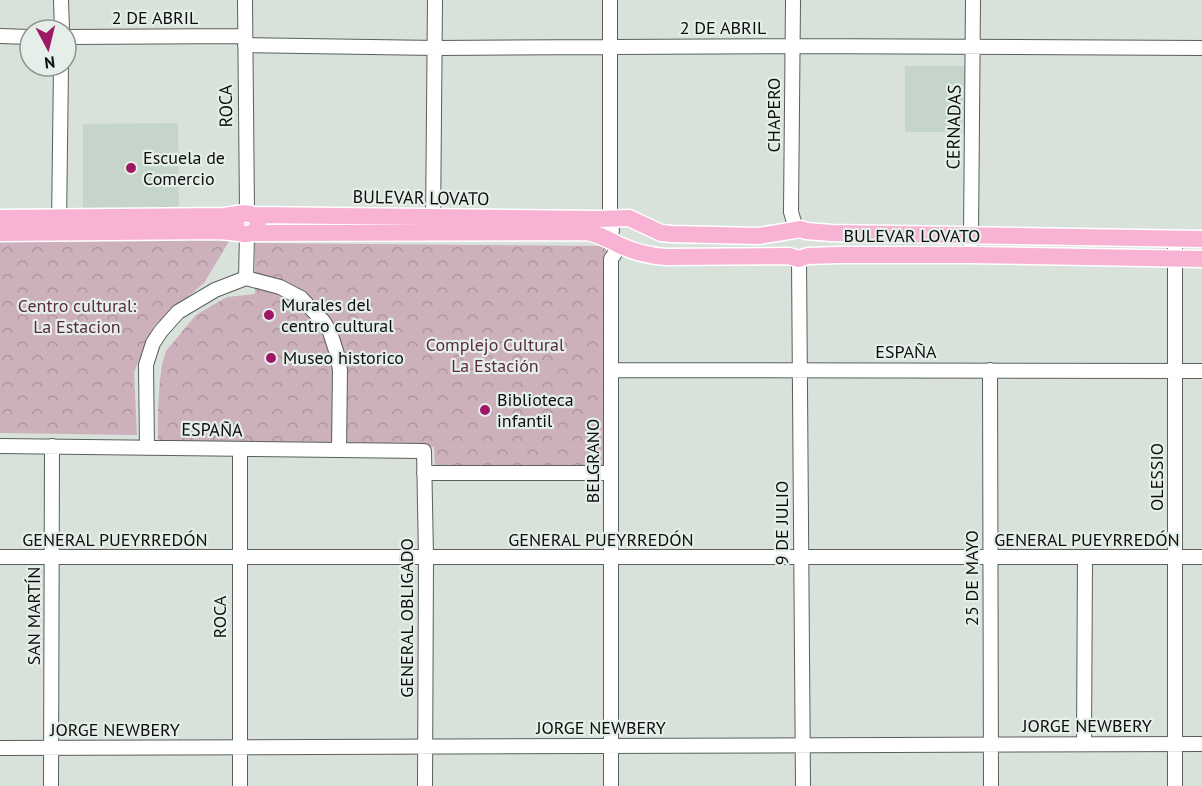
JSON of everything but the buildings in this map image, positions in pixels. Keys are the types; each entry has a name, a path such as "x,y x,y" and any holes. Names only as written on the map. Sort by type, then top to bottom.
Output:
{"main road":[{"name":"BULEVAR LOVATO","path":"0,233 58,226 247,214 594,233 620,232 640,253 666,257 970,255 1202,259"},
{"name":"ROCA","path":"247,214 236,220 238,230 247,233"},
{"name":"BULEVAR LOVATO","path":"0,219 58,226 247,233 433,225 759,236 798,230 832,233 1202,239"},
{"name":"9 DE JULIO","path":"798,230 812,238 814,243 813,248 799,257 784,248 783,243 784,238 798,230"}],"street":[{"path":"61,0 62,18"},
{"name":"ROCA","path":"245,0 247,214"},
{"path":"433,225 435,0"},
{"name":"BELGRANO","path":"610,0 610,47 620,232 611,260 611,786"},
{"name":"CHAPERO","path":"793,0 791,212 798,230"},
{"name":"CERNADAS","path":"970,255 973,0"},
{"path":"0,36 18,37"},
{"name":"2 DE ABRIL","path":"78,37 436,48 793,46 1202,48"},
{"path":"58,226 61,78"},
{"name":"ROCA","path":"246,278 247,233"},
{"name":"OLESSIO","path":"1175,239 1175,786"},
{"name":"9 DE JULIO","path":"799,257 803,786"},
{"path":"147,447 146,365 153,343 178,312 215,290 246,278 280,286 301,298 323,321 330,332 340,370 339,450"},
{"name":"ESPAÑA","path":"611,370 1202,371"},
{"name":"25 DE MAYO","path":"990,370 991,786"},
{"name":"ESPAÑA","path":"0,446 424,451"},
{"name":"SAN MARTÍN","path":"51,786 52,446"},
{"name":"ROCA","path":"240,448 240,786"},
{"name":"GENERAL OBLIGADO","path":"424,451 425,786"},
{"path":"424,473 611,473"},
{"name":"GENERAL PUEYRREDÓN","path":"0,557 1202,557"},
{"path":"1084,744 1085,558"},
{"name":"JORGE NEWBERY","path":"0,748 1202,744"}],"shaded area":[{"path":"905,66 965,66 965,132 905,132"},
{"name":"Escuela de Comercio","path":"178,123 179,212 83,213 83,124"}],"green space":[{"name":"Centro cultural: La Estacion","path":"231,238 204,283 154,326 134,372 137,435 0,433 0,241"},
{"name":"Complejo Cultural La Estación","path":"255,243 606,246 605,469 435,468 434,447 158,442 160,379 166,351 196,315 227,297 255,294"}],"place":[{"name":"Escuela de Comercio","path":"131,168"},
{"name":"Murales del centro cultural","path":"269,315"},
{"name":"Museo historico","path":"271,358"},
{"name":"Biblioteca infantil","path":"485,410"}]}
